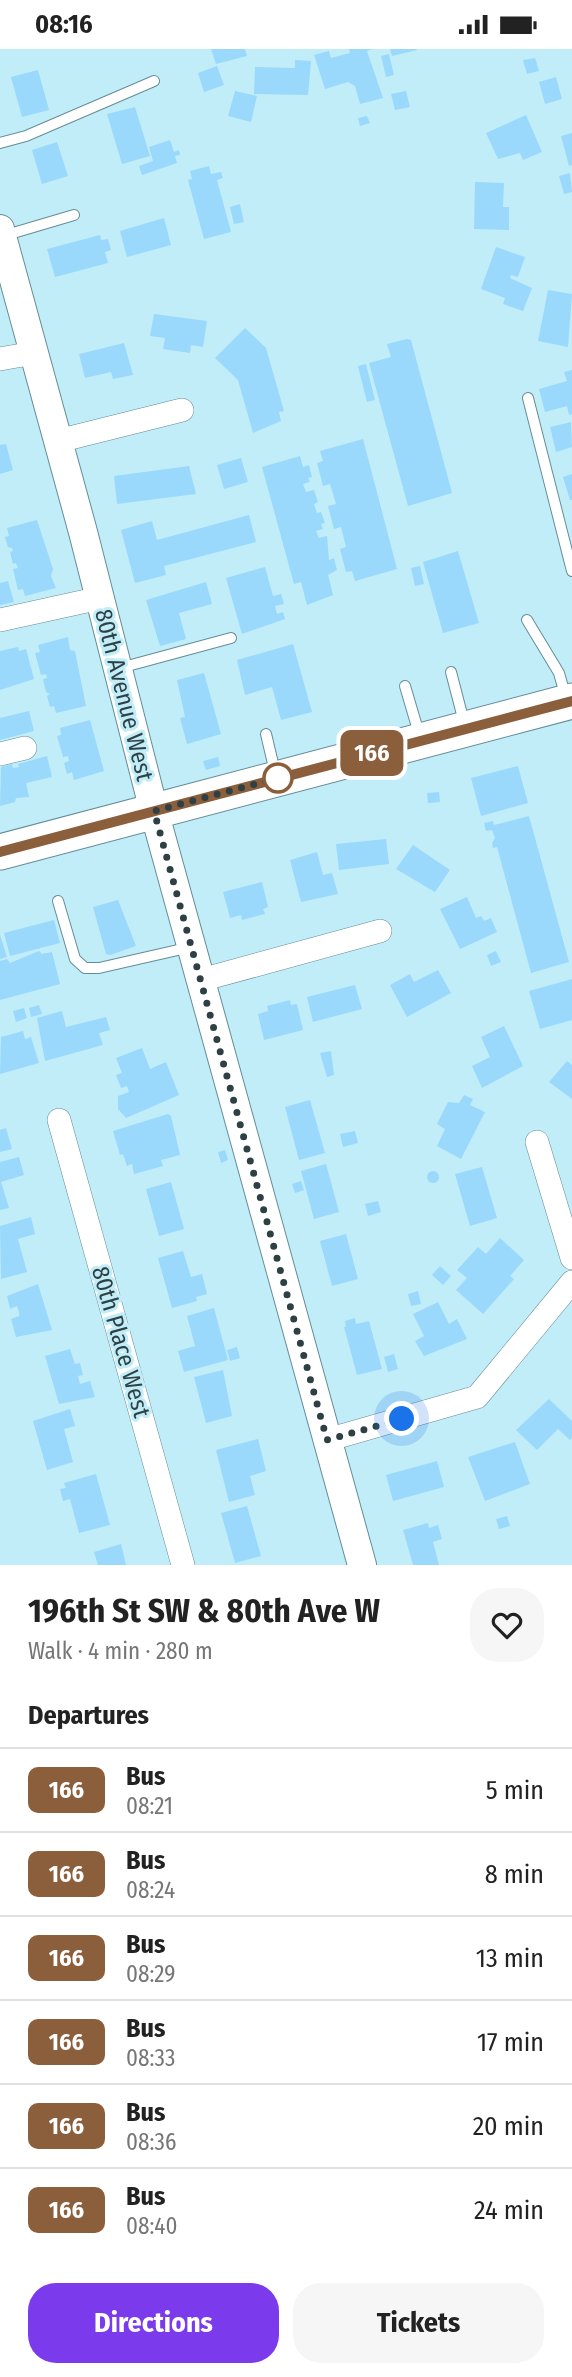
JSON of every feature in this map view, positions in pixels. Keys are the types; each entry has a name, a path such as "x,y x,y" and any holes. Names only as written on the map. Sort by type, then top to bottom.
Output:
{"main road":[{"path":"0,852 569,701"}],"street":[{"name":"80th Avenue West","path":"1,233 100,598 154,811 362,1565"},
{"path":"0,359 34,353"},
{"path":"58,441 182,410"},
{"path":"0,620 100,598"},
{"path":"0,754 25,748"},
{"path":"201,981 380,932"},
{"name":"80th Place West","path":"59,1120 183,1565"},
{"path":"537,1142 572,1258"},
{"path":"327,1440 477,1397 572,1282"}],"lane":[{"path":"0,143 26,136 154,81"},
{"path":"1,233 74,215"},
{"path":"528,398 572,571"},
{"path":"527,620 559,673 569,701"},
{"path":"118,669 230,638"},
{"path":"451,671 466,729"},
{"path":"405,686 421,741"},
{"path":"266,734 277,778"},
{"path":"58,901 75,960 85,968 191,947"}],"building":[{"path":"211,49 245,49 247,56 216,64"},
{"path":"349,49 372,49 367,51 383,98 360,104 355,86 348,82 325,89 314,55 329,51 331,58 350,53"},
{"path":"390,49 417,49 417,50 392,56"},
{"path":"389,54 394,75 386,77 381,56"},
{"path":"535,58 539,71 527,74 523,60"},
{"path":"295,60 311,61 308,95 254,94 255,67 295,68"},
{"path":"217,66 224,85 204,92 198,73"},
{"path":"38,70 49,110 22,117 11,77"},
{"path":"556,77 562,99 545,104 539,82"},
{"path":"235,91 257,96 251,122 228,116"},
{"path":"406,91 410,107 395,110 391,94"},
{"path":"135,107 150,156 122,164 107,114"},
{"path":"526,115 542,152 523,160 520,153 498,159 486,133"},
{"path":"367,116 370,123 360,126 358,118"},
{"path":"572,133 572,165 569,166 561,136"},
{"path":"170,140 174,152 179,150 180,155 175,156 177,163 142,175 139,166 153,161 149,147"},
{"path":"57,142 68,176 42,184 32,150"},
{"path":"209,166 211,174 221,172 223,178 217,180 231,232 204,239 188,180 192,179 190,171"},
{"path":"570,173 572,192 564,194 559,176"},
{"path":"475,182 504,183 503,207 509,207 509,230 474,229"},
{"path":"240,204 244,222 234,224 230,207"},
{"path":"164,218 171,245 127,257 120,231"},
{"path":"100,235 101,240 108,239 111,250 105,252 108,263 55,277 47,249"},
{"path":"496,247 525,257 518,277 511,275 510,278 532,288 523,311 503,304 505,298 481,289"},
{"path":"548,290 572,294 568,347 538,341"},
{"path":"154,314 207,321 203,347 191,345 190,353 163,349 165,338 150,336"},
{"path":"245,328 266,348 284,411 279,412 281,421 253,433 238,380 215,358"},
{"path":"411,340 452,493 408,506 369,363 391,357 387,344"},
{"path":"124,343 133,375 113,379 111,372 85,378 79,354"},
{"path":"366,364 375,400 367,402 358,366"},
{"path":"572,370 572,414 569,415 567,406 545,412 539,389 567,381 564,372"},
{"path":"571,422 572,447 556,452 550,427"},
{"path":"363,439 397,569 355,581 352,571 346,572 340,549 346,547 341,527 334,529 328,506 336,504 330,484 323,486 317,463 323,461 320,451"},
{"path":"6,444 13,470 0,474 0,445"},
{"path":"300,456 303,467 309,465 312,477 308,478 310,482 303,484 306,492 314,490 318,502 314,504 317,513 321,512 325,523 321,524 323,529 316,531 319,538 327,536 329,560 334,558 337,570 328,575 333,595 307,605 301,582 294,584 262,467"},
{"path":"241,458 248,482 224,489 217,465"},
{"path":"189,466 196,494 117,504 114,476"},
{"path":"572,474 572,500 570,500 563,477"},
{"path":"249,515 256,542 164,566 166,575 135,583 121,530 152,521 157,540"},
{"path":"37,520 53,569 51,576 56,588 25,596 23,589 18,590 13,569 18,568 16,563 13,564 10,552 13,551 8,547 5,537 9,536 7,528"},
{"path":"458,551 479,623 443,633 423,562"},
{"path":"420,566 424,584 415,586 411,568"},
{"path":"265,567 273,596 281,594 284,604 275,606 277,614 283,612 285,619 242,634 226,578"},
{"path":"8,581 14,602 0,605 0,583"},
{"path":"206,582 212,604 179,613 186,639 160,646 146,600"},
{"path":"68,637 70,650 75,651 86,706 56,713 54,706 50,707 47,696 50,694 46,692 43,679 47,678 46,674 41,675 35,653 40,652 38,645"},
{"path":"293,644 312,712 281,720 272,687 245,695 237,660"},
{"path":"18,647 19,651 26,649 34,679 0,690 0,651"},
{"path":"204,673 221,734 187,744 180,718 185,717 177,680"},
{"path":"29,711 34,731 0,740 0,718"},
{"path":"90,720 104,771 74,780 72,772 67,774 64,763 69,761 68,756 63,757 57,736 61,735 60,728"},
{"path":"47,756 52,777 26,783 29,797 16,798 15,802 0,806 1,767 12,764 13,768 19,767 18,764"},
{"path":"218,757 220,766 206,770 203,761"},
{"path":"518,766 528,803 481,816 471,778"},
{"path":"439,792 440,802 428,803 427,793"},
{"path":"529,816 569,962 531,973 497,847 493,848 495,838 492,830 486,831 484,823 493,821 494,825"},
{"path":"386,839 389,864 339,870 336,844"},
{"path":"413,845 450,870 435,892 396,869"},
{"path":"317,852 323,875 332,873 338,894 301,902 290,860"},
{"path":"262,882 268,907 263,909 265,914 242,920 241,915 230,918 223,892"},
{"path":"467,897 476,918 481,916 484,921 491,918 497,932 460,949 440,909"},
{"path":"118,900 136,946 110,955 106,954 93,907"},
{"path":"54,920 60,943 10,956 4,933"},
{"path":"0,935 7,957 0,959"},
{"path":"39,951 42,954 52,952 60,984 0,1000 0,961 7,959 10,963"},
{"path":"496,951 501,962 491,966 487,955"},
{"path":"438,970 451,993 407,1017 390,985 410,974 414,982"},
{"path":"572,979 572,1020 540,1029 529,991"},
{"path":"355,985 362,1009 313,1022 307,997"},
{"path":"290,1000 291,1005 297,1004 303,1030 264,1040 258,1014 268,1011 267,1006"},
{"path":"39,1005 42,1014 31,1017 29,1008"},
{"path":"24,1008 27,1018 16,1022 13,1011"},
{"path":"62,1011 66,1027 106,1017 110,1030 99,1033 103,1045 45,1061 37,1018"},
{"path":"504,1026 523,1066 482,1088 472,1066 490,1057 481,1037"},
{"path":"23,1031 25,1039 31,1037 39,1063 0,1074 1,1037"},
{"path":"142,1048 150,1069 166,1062 179,1095 126,1118 118,1109 118,1096 129,1092 127,1086 121,1088 116,1075 122,1073 116,1058"},
{"path":"331,1051 334,1075 327,1077 320,1053"},
{"path":"567,1061 572,1065 572,1099 549,1082"},
{"path":"464,1095 473,1099 470,1105 485,1112 461,1159 437,1146 445,1129 437,1124 448,1102 459,1103"},
{"path":"310,1100 325,1153 299,1160 285,1107"},
{"path":"168,1114 171,1116 180,1155 161,1160 163,1166 134,1174 132,1164 127,1166 123,1154 120,1155 113,1131"},
{"path":"6,1128 12,1149 0,1152 0,1130"},
{"path":"355,1131 358,1143 343,1147 340,1134"},
{"path":"225,1150 228,1160 221,1163 218,1152"},
{"path":"19,1157 24,1175 1,1182 9,1208 0,1210 0,1162"},
{"path":"326,1164 339,1212 314,1219 301,1171"},
{"path":"482,1167 497,1218 470,1226 455,1174"},
{"path":"433,1171 439,1177 433,1183 427,1177"},
{"path":"301,1181 304,1190 295,1193 292,1184"},
{"path":"171,1182 184,1229 159,1236 146,1189"},
{"path":"378,1201 381,1212 368,1216 365,1204"},
{"path":"31,1217 35,1234 18,1239 27,1272 1,1279 0,1226"},
{"path":"346,1234 358,1279 332,1286 320,1241"},
{"path":"500,1238 524,1260 510,1276 514,1279 483,1314 456,1290 467,1278 457,1270 478,1247 486,1254"},
{"path":"183,1251 191,1277 202,1274 207,1294 196,1297 197,1301 172,1308 158,1258"},
{"path":"440,1266 451,1276 443,1285 432,1275"},
{"path":"38,1284 52,1330 16,1337 11,1319 19,1316 19,1312 17,1306 10,1309 7,1296"},
{"path":"418,1291 421,1304 411,1306 408,1294"},
{"path":"438,1302 449,1324 457,1319 467,1339 424,1356 415,1341 424,1336 413,1314"},
{"path":"214,1308 228,1360 184,1372 178,1351 195,1346 187,1316"},
{"path":"355,1318 356,1324 369,1321 382,1369 357,1375 344,1327 345,1321"},
{"path":"237,1347 240,1358 230,1361 227,1350"},
{"path":"70,1349 75,1364 80,1363 83,1375 78,1376 80,1384 90,1381 95,1397 59,1404 45,1356"},
{"path":"394,1354 398,1369 388,1372 384,1357"},
{"path":"223,1370 232,1416 206,1423 194,1377"},
{"path":"549,1399 572,1421 572,1437 570,1440 558,1429 537,1450 516,1430"},
{"path":"70,1409 75,1426 64,1429 73,1462 47,1470 33,1421"},
{"path":"258,1439 266,1471 250,1476 255,1495 229,1502 216,1450"},
{"path":"515,1442 530,1484 485,1501 468,1457"},
{"path":"437,1461 444,1487 393,1501 386,1475"},
{"path":"96,1474 110,1525 79,1533 70,1499 63,1501 60,1489 66,1488 64,1483"},
{"path":"247,1506 261,1556 235,1563 221,1513"},
{"path":"507,1516 510,1526 499,1529 496,1519"},
{"path":"428,1523 429,1528 438,1525 442,1539 433,1542 439,1565 413,1565 403,1530"},
{"path":"121,1544 126,1565 98,1565 94,1552"}],"bus line":[{"name":"166","path":"0,852 572,701"}],"route":[{"path":"278,778 154,811 327,1440 402,1419"}]}
